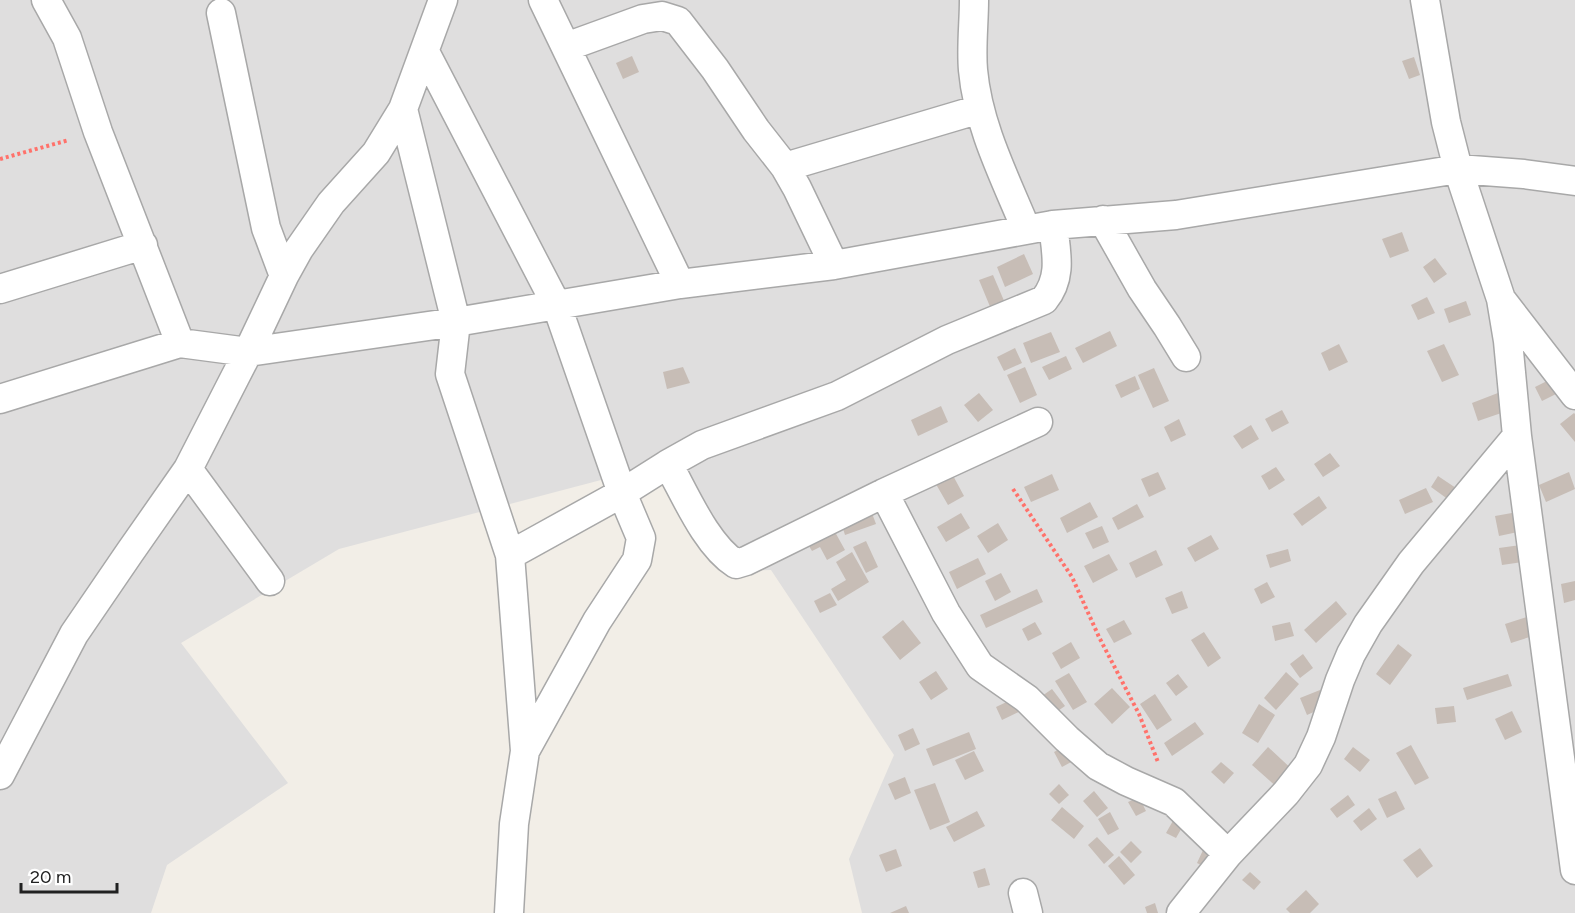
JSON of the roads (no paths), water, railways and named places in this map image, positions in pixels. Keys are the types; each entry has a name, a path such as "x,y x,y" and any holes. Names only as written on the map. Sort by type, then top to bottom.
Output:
{"street":[{"path":"46,0 68,38 99,132 180,343"},
{"path":"0,775 74,634 188,469 299,249 331,203 376,153 403,109 442,0"},
{"path":"543,0 680,284"},
{"path":"974,0 973,70 980,109 1026,229"},
{"path":"1425,0 1446,122 1458,169 1501,299 1508,340 1517,436 1567,743 1575,870"},
{"path":"221,13 266,228 284,276"},
{"path":"566,47 643,19 662,16 678,21 785,167 834,265"},
{"path":"425,52 557,306 622,493 641,538 637,560 597,621 525,751"},
{"path":"403,109 456,322 450,374 510,555 525,751 514,824 509,913"},
{"path":"785,167 980,109"},
{"path":"0,399 180,343 248,352 456,322 680,284 834,265 1026,229 1102,220 1176,215 1458,169 1575,181"},
{"path":"1102,220 1142,289 1186,357"},
{"path":"510,555 622,493 702,445 837,396 947,340 1044,300 1052,290 1058,267 1053,225"},
{"path":"0,289 143,245"},
{"path":"1501,299 1575,395"},
{"path":"668,464 706,533 726,557 736,564 1038,422"},
{"path":"1181,913 1228,854 1286,793 1308,765 1322,737 1340,680 1368,624 1412,563 1517,436"},
{"path":"188,469 270,580"},
{"path":"884,493 946,613 980,666 1027,699 1098,766 1174,802 1228,854"}]}
